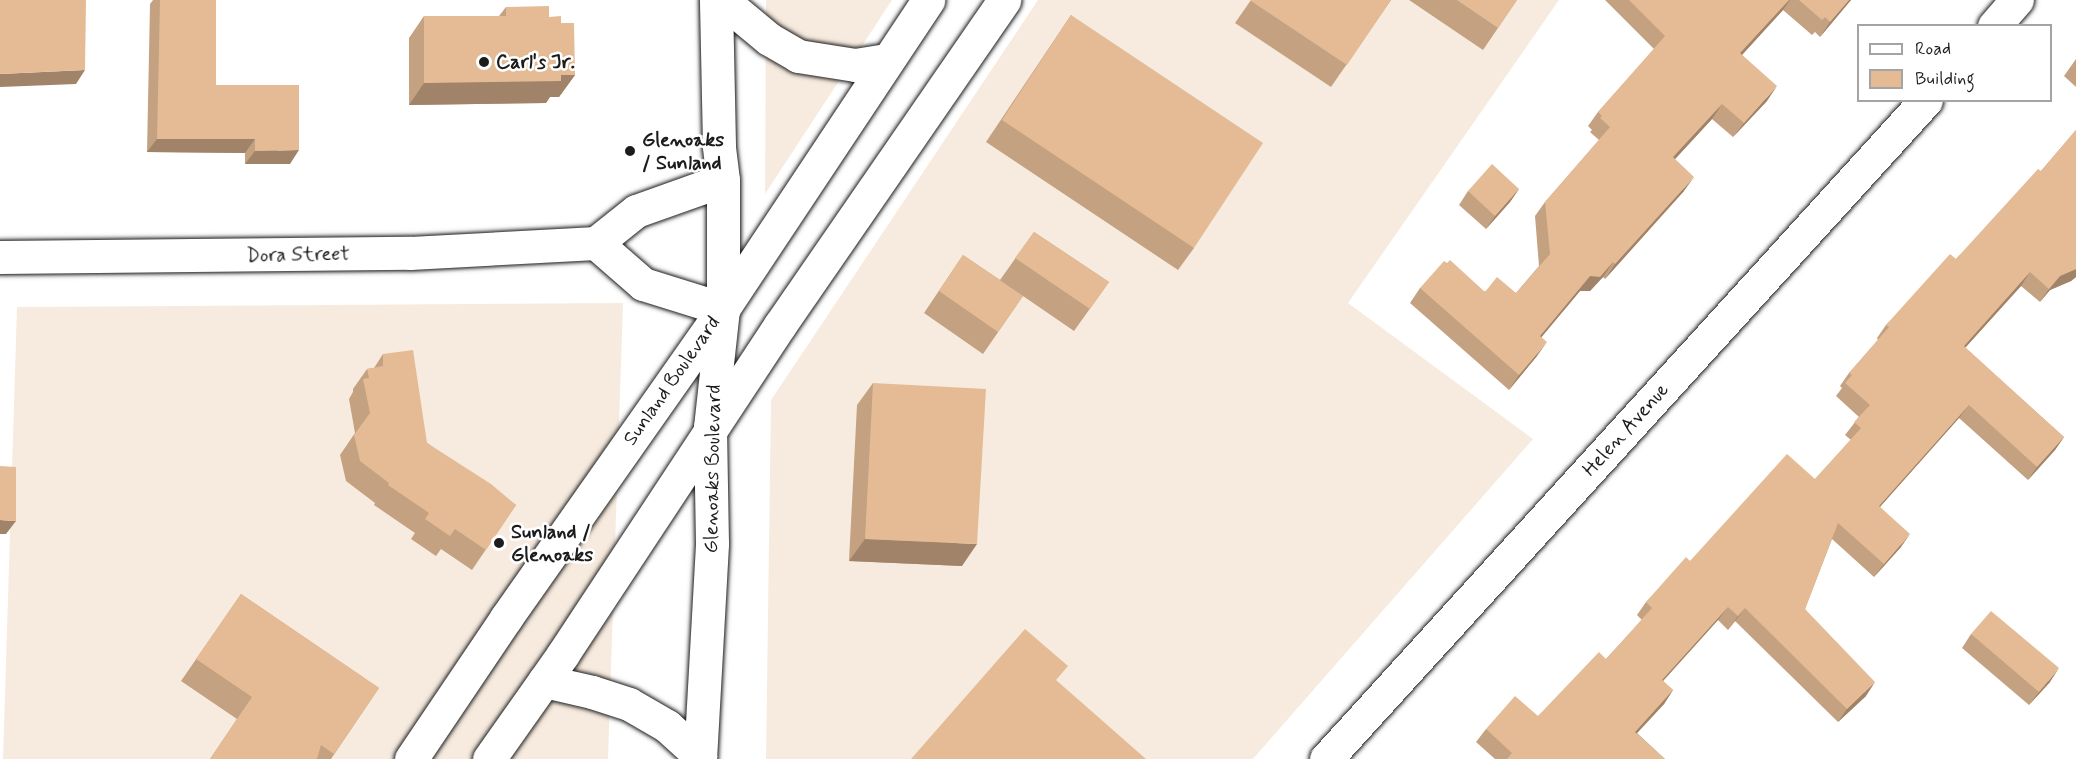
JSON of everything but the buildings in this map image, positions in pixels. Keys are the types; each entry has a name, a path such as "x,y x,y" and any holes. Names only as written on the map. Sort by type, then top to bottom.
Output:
{"main road":[{"name":"Glenoaks Boulevard","path":"700,758 712,543 710,427 723,309 723,180 719,145 716,0"},
{"path":"722,0 769,39 798,56 855,65 888,60"},
{"name":"Sunland Boulevard","path":"411,759 506,618 723,309 928,0"},
{"path":"489,759 544,681 710,427 1004,0"},
{"path":"1996,24 2017,0"},
{"name":"Helen Avenue","path":"1326,759 1924,102"},
{"path":"723,180 636,211 596,243 643,284 723,309"},
{"name":"Dora Street","path":"0,257 410,253 596,243"},
{"path":"544,681 592,692 629,704 667,726 700,758"}],"shaded area":[{"path":"766,0 892,0 765,194"},
{"path":"1038,0 1559,0 1348,303 1533,439 1253,759 766,759 771,400"},
{"path":"623,303 608,759 3,759 17,307"}],"place":[{"name":"Carl's Jr.","path":"484,62"},
{"name":"Glenoaks / Sunland","path":"630,151"},
{"name":"Sunland / Glenoaks","path":"499,543"}]}
